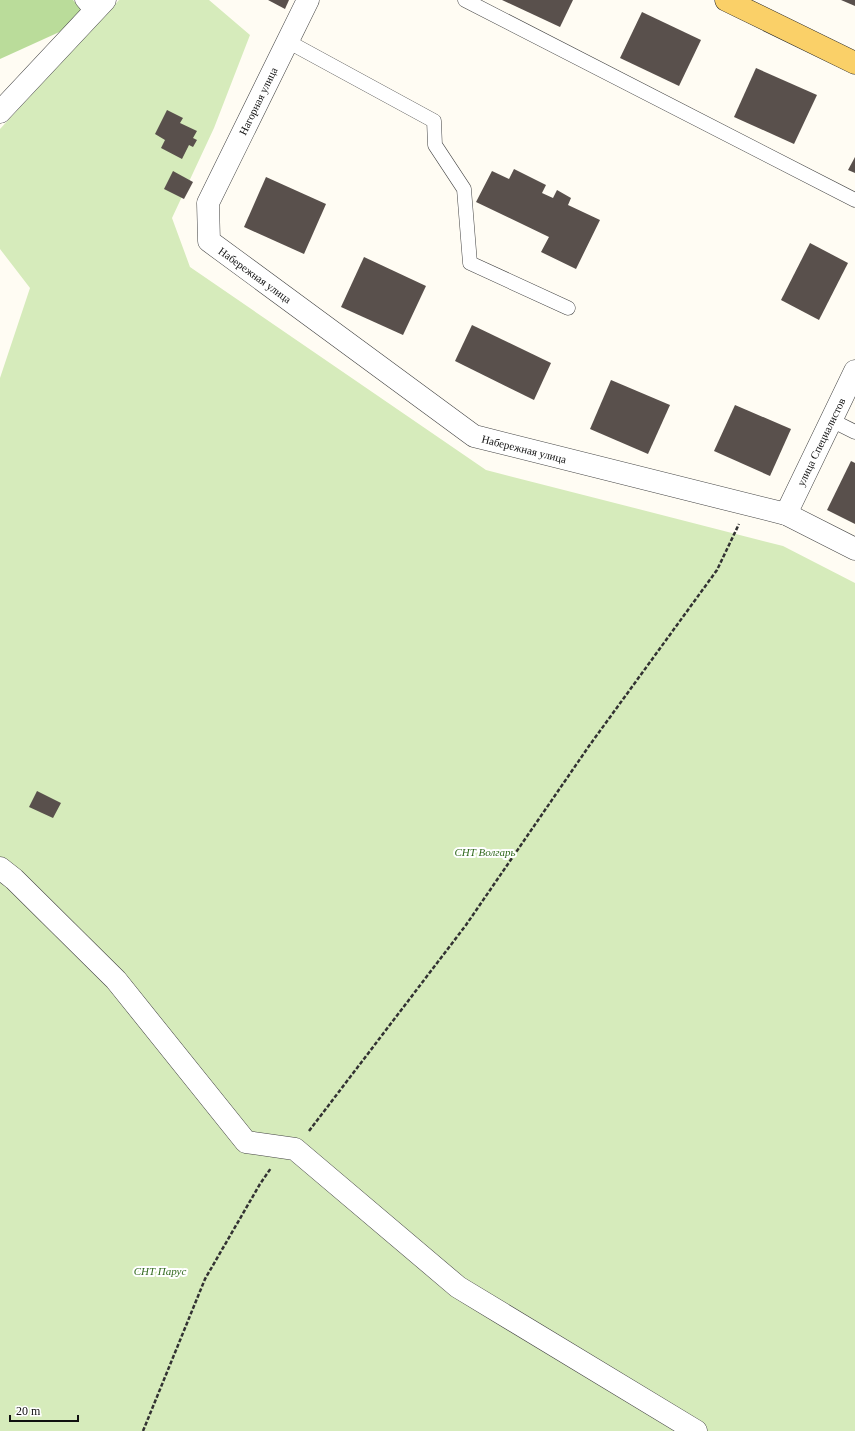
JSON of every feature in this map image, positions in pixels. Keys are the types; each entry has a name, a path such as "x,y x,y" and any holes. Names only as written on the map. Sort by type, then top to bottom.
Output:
{"main road":[{"path":"726,0 855,63"}],"street":[{"name":"Нагорная улица","path":"208,203 308,0"},
{"path":"0,112 93,4"},
{"name":"Набережная улица","path":"208,203 209,241 474,436 786,514 855,549"},
{"name":"улица Специалистов","path":"786,514 855,371"},
{"path":"0,868 14,879 116,980 246,1142 295,1149 458,1287 696,1431"}],"lane":[{"path":"465,0 855,200"},
{"path":"287,41 434,121 435,145 464,189 470,263 568,308"},
{"path":"832,420 855,432"}],"path":[{"path":"143,1431 205,1279 260,1184 271,1168 295,1149 466,925 589,746 717,570 749,504"}],"green space":[{"path":"0,0 73,0 83,11 66,29 0,59"},
{"name":"СНТ Волгарь","path":"119,0 209,0 250,35 214,128 172,218 190,267 486,470 783,546 855,583 855,1431 0,1431 0,378 30,288 0,249 0,129"}],"building":[{"path":"268,0 289,0 285,9"},
{"path":"502,0 573,0 560,27"},
{"path":"841,0 855,0 855,6"},
{"path":"642,12 701,40 679,86 620,58"},
{"path":"756,68 817,95 794,144 734,117"},
{"path":"167,110 183,118 180,123 197,131 193,138 197,140 193,147 189,145 182,159 161,148 165,140 155,134"},
{"path":"855,157 855,173 848,170"},
{"path":"514,169 546,185 542,193 553,198 557,190 571,198 568,205 600,220 576,269 541,252 549,237 476,202 492,171 509,179"},
{"path":"173,171 193,182 184,199 164,189"},
{"path":"266,177 326,204 304,254 244,227"},
{"path":"810,243 848,263 819,320 781,300"},
{"path":"364,257 426,286 403,335 341,307"},
{"path":"472,325 551,363 534,400 455,361"},
{"path":"611,380 670,405 648,454 590,429"},
{"path":"735,405 791,429 770,476 714,451"},
{"path":"851,461 855,463 855,524 827,510"},
{"path":"37,791 61,803 53,818 29,807"}],"park label":[{"name":"СНТ Парус","path":"160,1271"}]}
